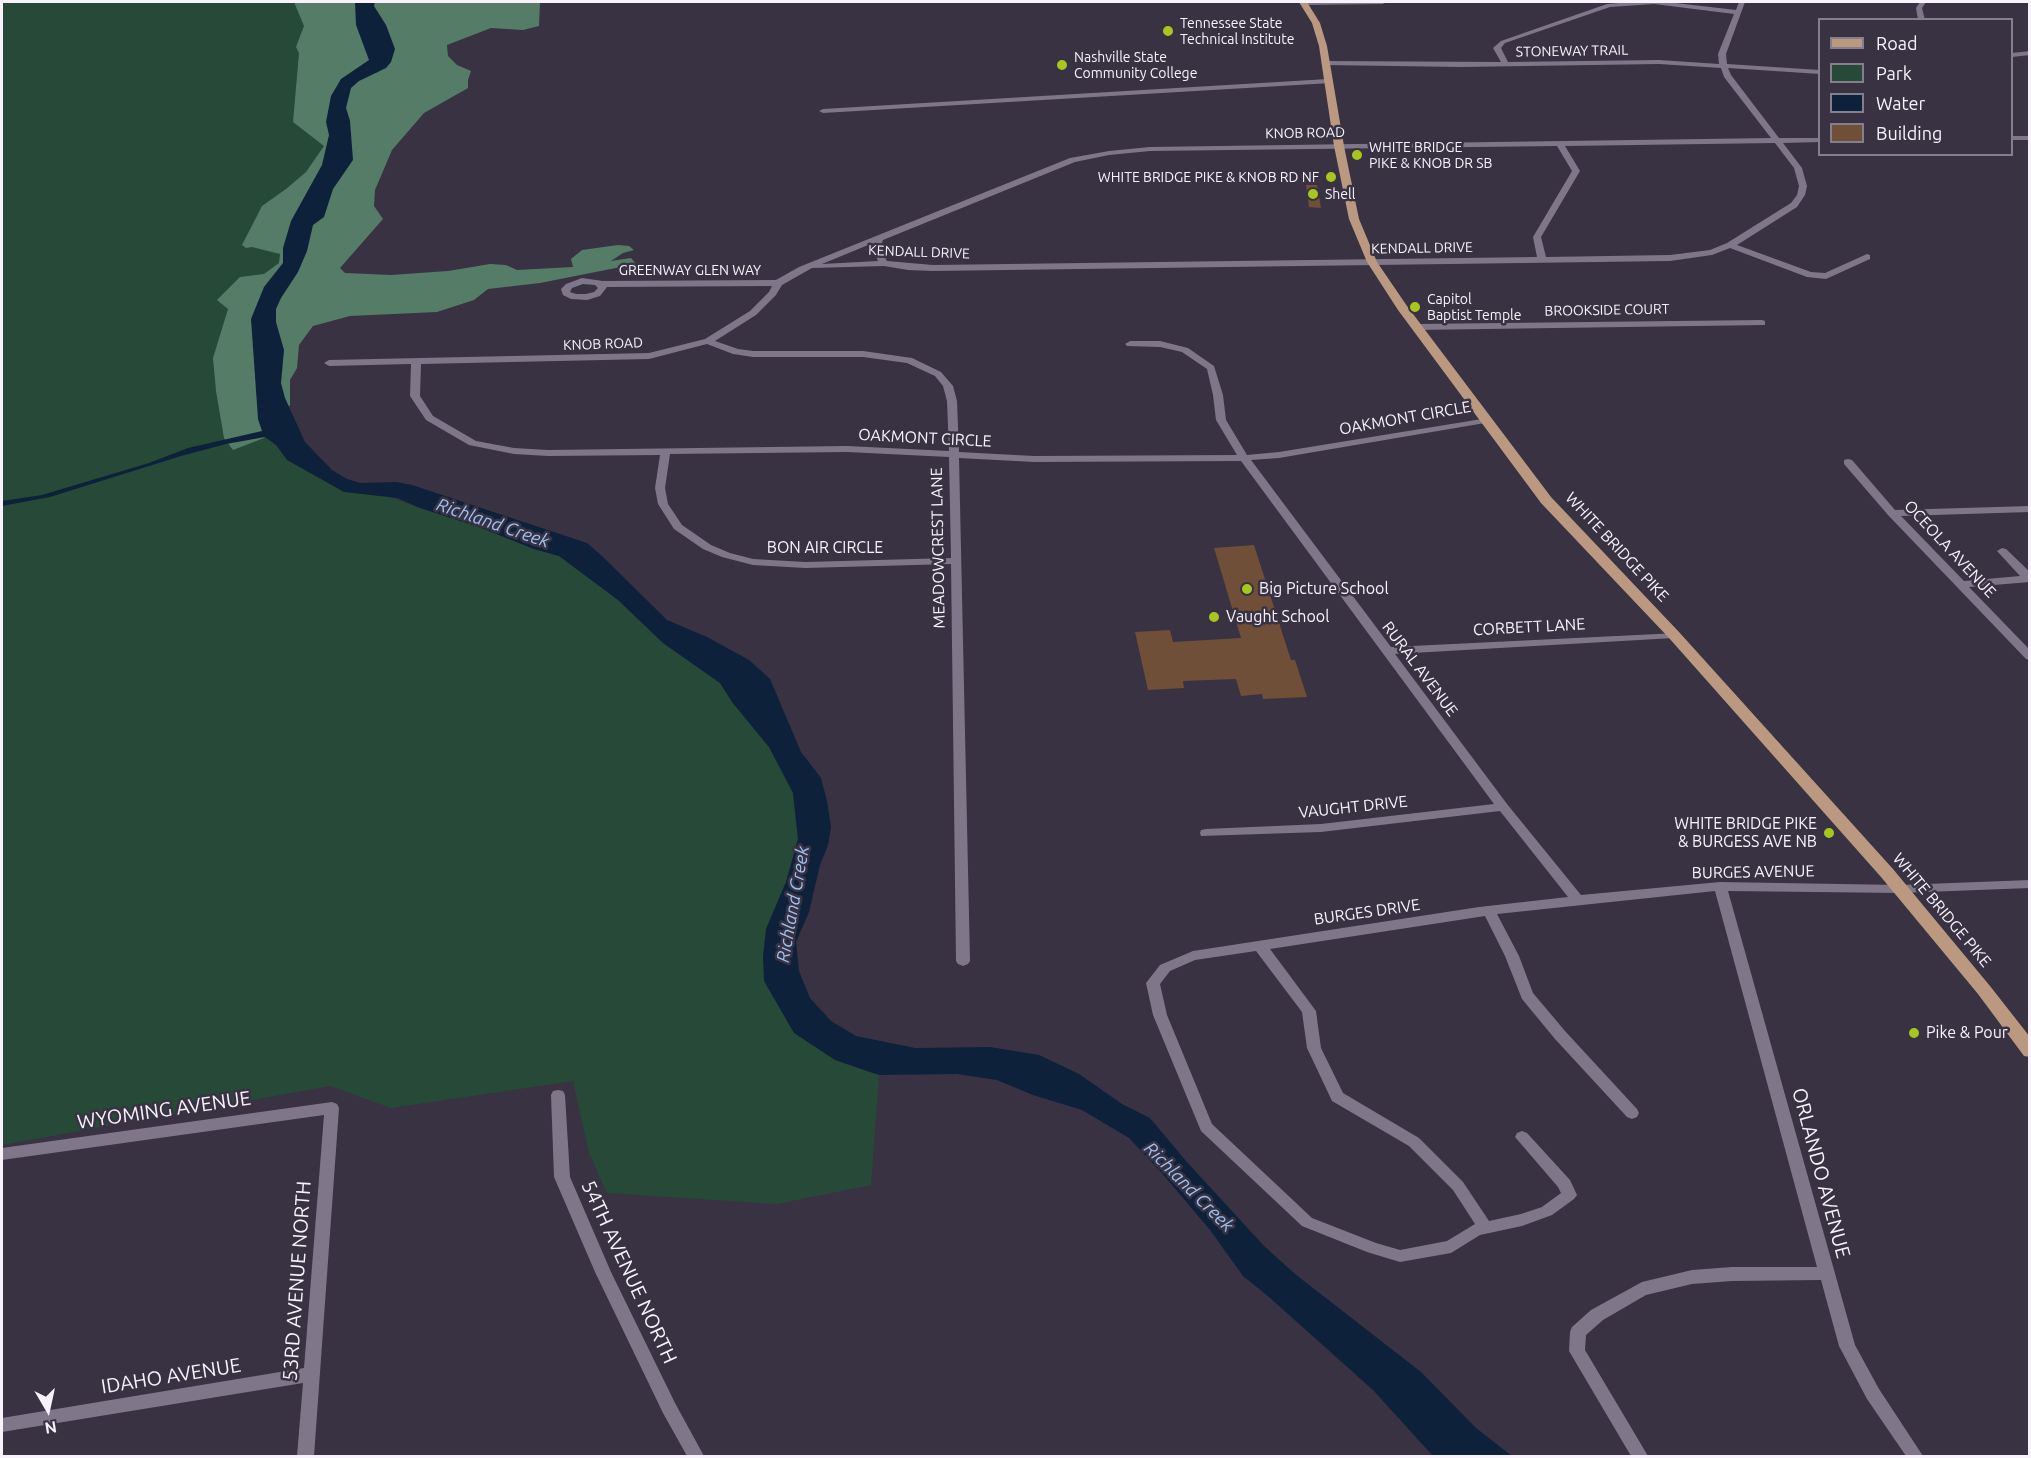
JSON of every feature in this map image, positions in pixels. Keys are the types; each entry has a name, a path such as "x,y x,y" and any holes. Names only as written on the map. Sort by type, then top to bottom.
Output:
{"main road":[{"name":"WHITE BRIDGE PIKE","path":"1305,3 1316,23 1325,63 1353,219 1372,262 1416,327 1546,500 1674,635 1900,889 1984,990 2030,1050"}],"street":[{"path":"1305,3 1383,2"},
{"path":"1505,64 1497,48 1503,42 1609,5 1654,2 1736,12"},
{"path":"1724,66 1722,54 1736,12 1742,2"},
{"path":"1922,18 1919,8 1923,2"},
{"path":"2013,56 2030,53"},
{"name":"STONEWAY TRAIL","path":"1325,63 1659,62 1818,72"},
{"name":"KENDALL DRIVE","path":"802,269 852,263 884,263 933,268 1670,258 1712,252 1730,245 1794,204 1801,195 1802,177 1798,168 1728,75 1724,66"},
{"path":"823,111 1328,81"},
{"path":"2013,138 2030,138"},
{"name":"KNOB ROAD","path":"329,363 649,356 708,341 753,313 773,293 778,283 802,269 1073,160 1109,153 1150,149 1818,140"},
{"path":"1543,260 1539,251 1538,237 1543,224 1576,171 1559,143"},
{"path":"879,237 876,248 884,263"},
{"path":"1730,245 1810,275 1826,276 1867,257"},
{"name":"GREENWAY GLEN WAY","path":"602,284 778,283"},
{"name":"BROOKSIDE COURT","path":"1416,327 1762,323"},
{"name":"MEADOWCREST LANE","path":"708,341 736,352 753,354 863,354 909,360 938,374 948,386 952,401 963,961"},
{"name":"RURAL AVENUE","path":"1130,344 1160,344 1185,350 1211,368 1221,420 1245,458 1503,807 1578,900"},
{"name":"OAKMONT CIRCLE","path":"416,361 415,396 429,418 473,443 514,452 848,449 1034,459 1245,458 1279,455 1485,420"},
{"name":"BON AIR CIRCLE","path":"665,451 660,488 663,504 678,527 693,539 726,555 753,562 805,565 955,561"},
{"name":"OCEOLA AVENUE","path":"1848,462 1892,513 2030,657"},
{"path":"1892,513 2030,509"},
{"path":"2002,550 2029,578"},
{"path":"1961,585 2029,578"},
{"name":"CORBETT LANE","path":"1386,651 1674,635"},
{"name":"VAUGHT DRIVE","path":"1206,832 1321,828 1503,807"},
{"name":"BURGES AVENUE","path":"1484,911 1720,886 1900,889 2030,884"},
{"name":"ORLANDO AVENUE","path":"1720,886 1847,1346 1873,1394 1915,1456"},
{"path":"1484,911 1512,956 1527,995 1560,1035 1632,1113"},
{"name":"BURGES DRIVE","path":"1484,911 1193,956 1165,968 1153,983 1160,1015 1206,1127 1307,1222 1400,1256 1451,1247 1476,1230 1547,1211 1569,1195 1565,1184 1522,1137"},
{"path":"1260,946 1309,1011 1314,1048 1337,1097 1414,1142 1458,1186 1485,1228"},
{"name":"54TH AVENUE NORTH","path":"558,1095 560,1162 567,1189 603,1272 669,1408 696,1456"},
{"name":"WYOMING AVENUE","path":"2,1154 332,1108"},
{"name":"53RD AVENUE NORTH","path":"306,1456 332,1108"},
{"path":"1640,1456 1577,1351 1578,1332 1596,1315 1642,1289 1692,1277 1732,1274 1826,1273"},
{"name":"IDAHO AVENUE","path":"2,1425 312,1374"}],"green space":[{"path":"2,2 355,2 329,135 291,221 287,460 559,556 618,600 663,643 720,683 732,702 769,747 793,793 798,839 786,882 766,929 835,1060 879,1075 871,1185 776,1204 607,1193 589,1153 573,1081 391,1108 330,1086 2,1145"},
{"path":"294,2 540,2 539,26 523,30 491,28 447,45 448,56 457,65 471,71 468,88 424,113 392,150 375,190 374,206 383,219 340,268 345,273 391,275 448,271 490,264 506,265 517,270 573,267 571,259 582,250 618,245 629,246 634,250 623,253 611,261 631,258 636,264 540,283 488,289 474,300 437,312 350,316 313,326 299,345 297,368 290,380 290,405 264,438 233,450 224,438 216,391 213,358 228,309 217,300 240,277 264,274 279,263 280,254 252,247 246,248 242,245 262,206 306,172 324,146 293,122 299,53 296,47 304,26"}],"water":[{"name":"Richland Creek","path":"355,2 375,2 374,6 386,25 395,49 391,62 386,68 359,81 351,88 346,108 350,121 353,160 333,189 324,217 313,225 307,251 298,272 276,309 276,322 284,350 281,383 285,398 305,442 332,470 347,479 360,483 396,482 412,485 587,543 667,620 707,637 749,660 770,679 801,752 821,778 827,801 831,827 828,845 820,865 809,912 796,942 799,971 810,998 831,1021 856,1036 915,1048 990,1047 1039,1055 1079,1074 1122,1104 1150,1118 1264,1246 1295,1274 1421,1372 1476,1428 1512,1456 1433,1456 1373,1390 1243,1276 1210,1230 1129,1138 1082,1110 1033,1095 997,1080 957,1074 879,1075 835,1060 794,1033 764,981 763,956 766,929 786,882 798,839 793,793 769,747 732,702 720,683 663,643 618,600 559,556 534,549 397,498 344,492 287,460 276,445 265,437 181,456 50,497 2,506 2,501 42,495 149,463 188,448 262,431 258,419 251,319 264,287 283,263 283,248 291,221 322,165 329,135 326,122 331,96 341,79 369,60 356,25"}],"building":[{"name":"Shell","path":"1306,185 1317,185 1321,208 1309,207"},
{"name":"Big Picture School","path":"1254,545 1291,660 1295,660 1307,697 1263,699 1262,694 1241,696 1236,679 1183,681 1184,688 1148,690 1135,632 1170,630 1173,642 1241,638 1214,548"}],"place":[{"name":"Tennessee State Technical Institute","path":"1168,31"},
{"name":"Nashville State Community College","path":"1062,65"},
{"name":"WHITE BRIDGE PIKE & KNOB DR SB","path":"1357,155"},
{"name":"WHITE BRIDGE PIKE & KNOB RD NF","path":"1331,177"},
{"name":"Shell","path":"1313,194"},
{"name":"Capitol Baptist Temple","path":"1415,307"},
{"name":"Big Picture School","path":"1247,589"},
{"name":"Vaught School","path":"1214,617"},
{"name":"WHITE BRIDGE PIKE & BURGESS AVE NB","path":"1829,833"},
{"name":"Pike & Pour","path":"1914,1033"}]}
